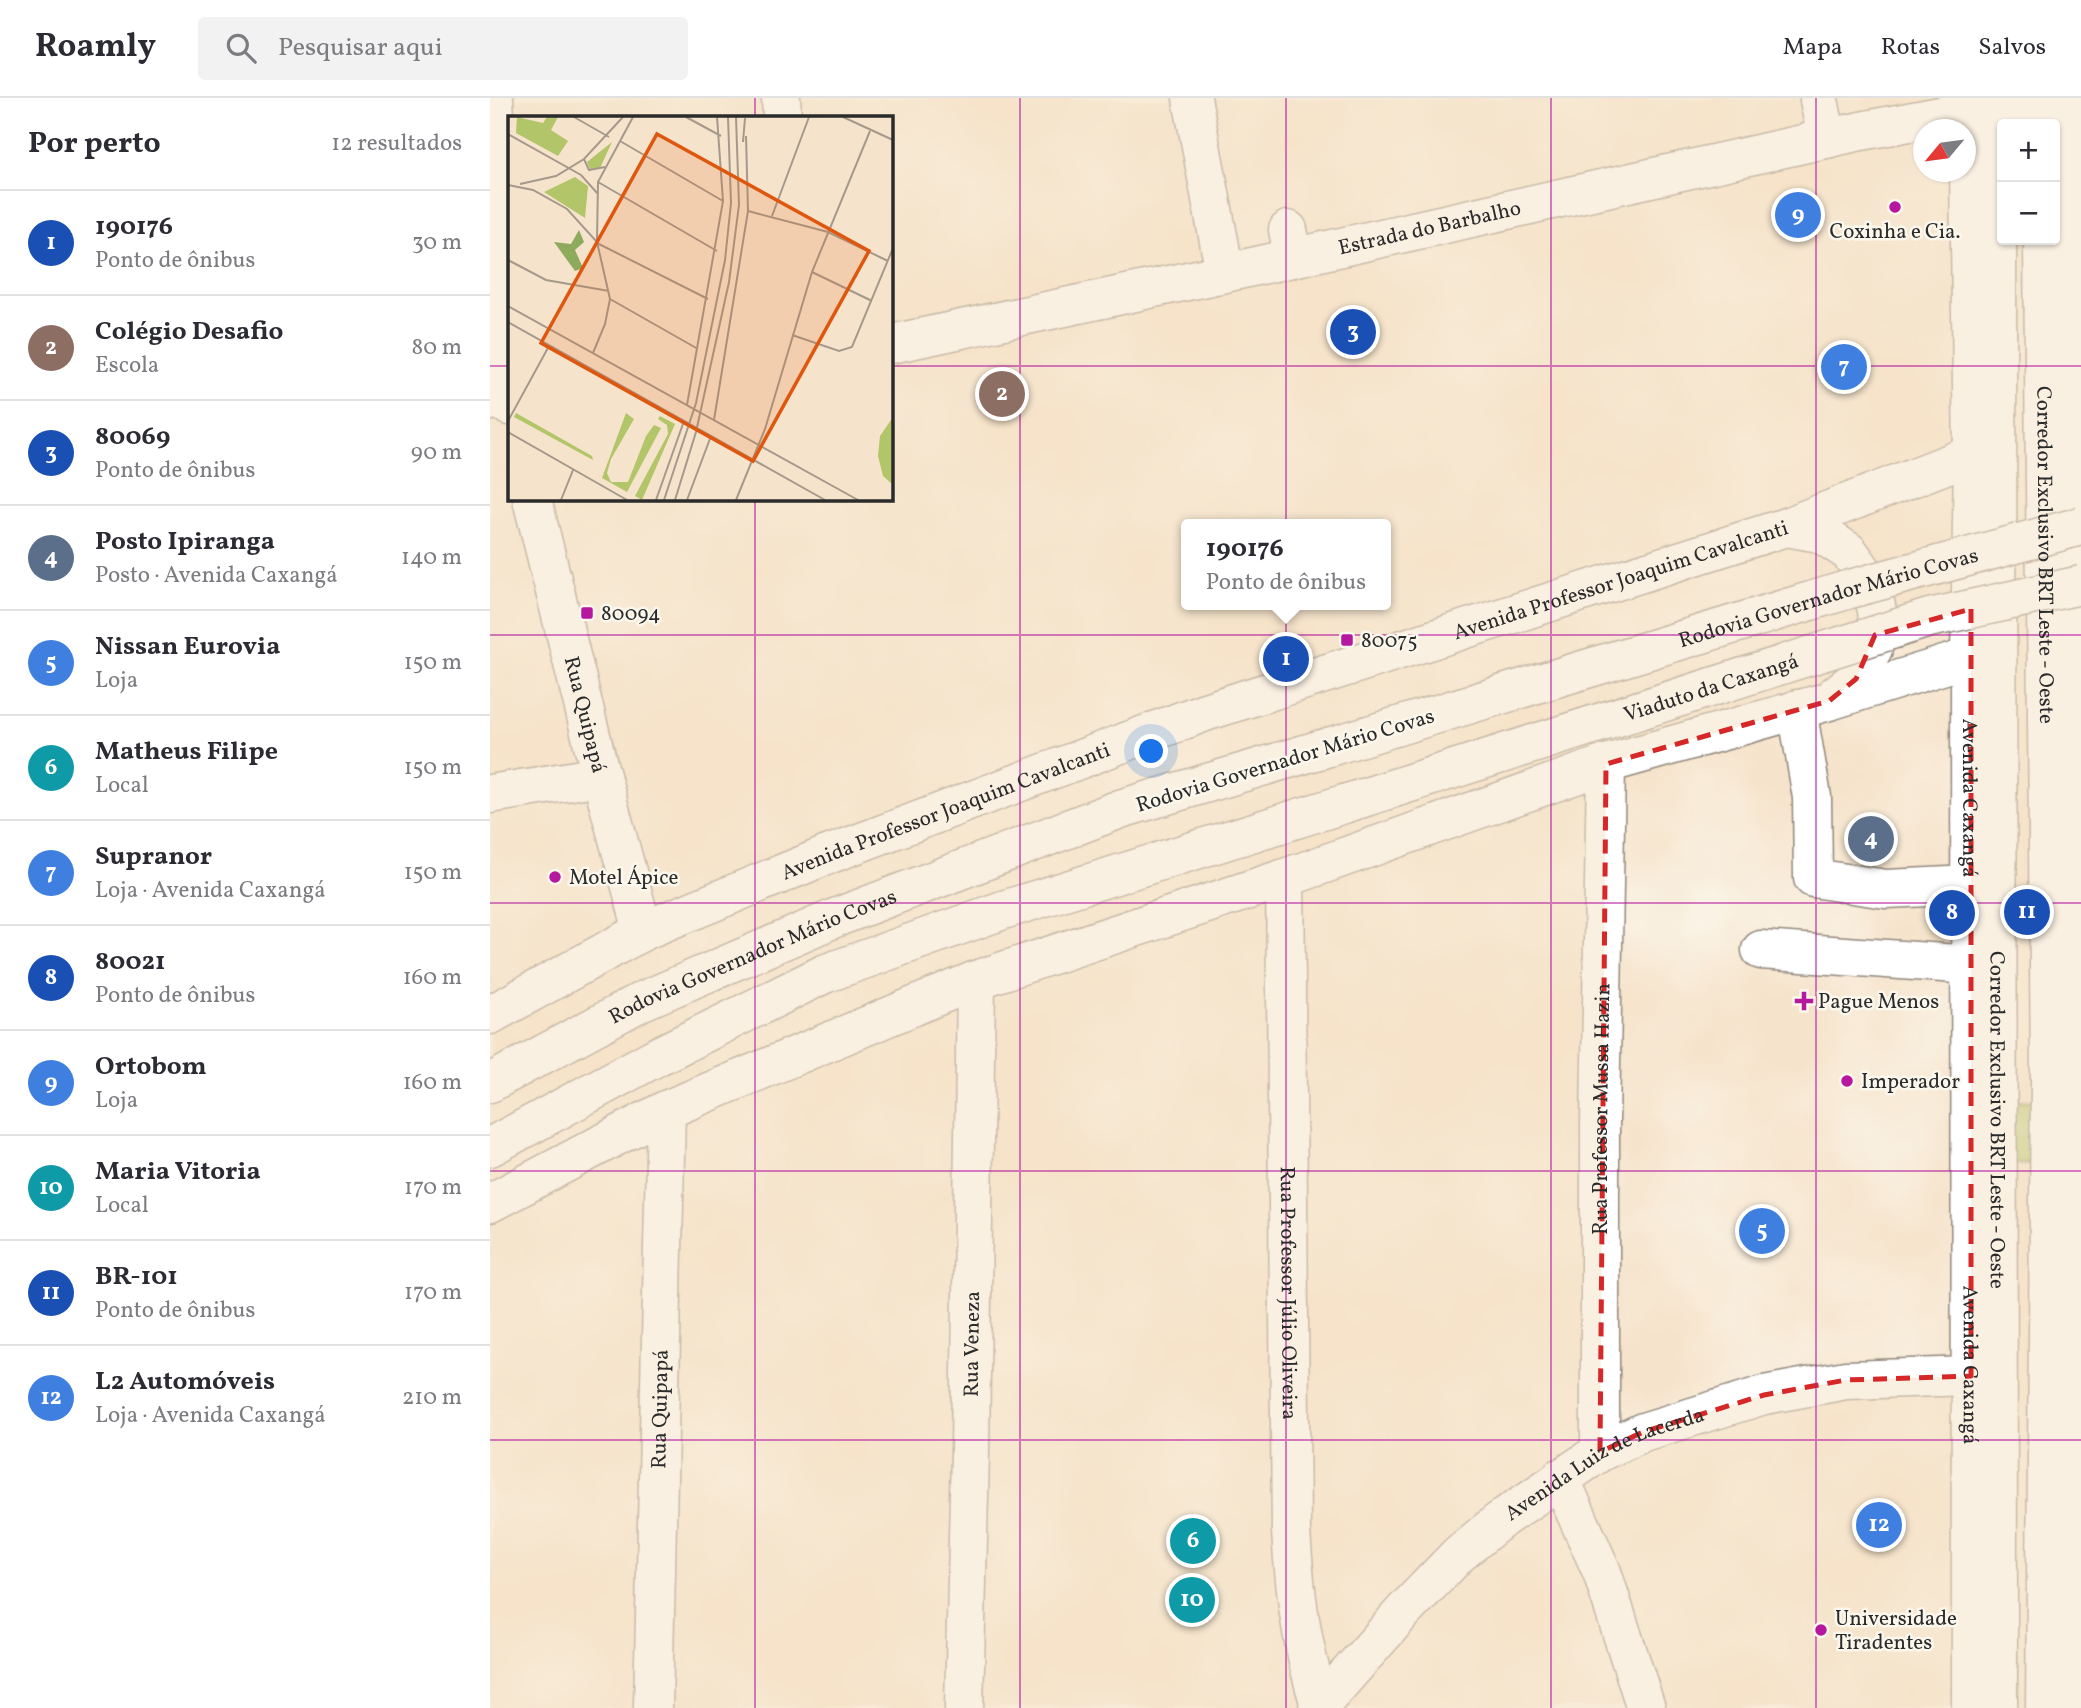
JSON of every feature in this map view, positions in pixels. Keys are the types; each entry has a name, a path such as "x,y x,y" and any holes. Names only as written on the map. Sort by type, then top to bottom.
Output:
{"main road":[{"path":"494,98 504,402"},
{"path":"781,98 782,116"},
{"path":"1192,98 1225,272"},
{"path":"1819,100 1827,139"},
{"name":"Estrada do Barbalho","path":"892,344 1225,272 1290,243 1827,139 1982,104 2060,106"},
{"name":"Avenida Caxangá","path":"1971,1708 1970,657 1982,104"},
{"name":"Corredor Exclusivo BRT Leste - Oeste","path":"1982,104 1999,1343 1998,1708"},
{"path":"2060,106 2073,205 2077,422 2074,1652 2067,1708"},
{"name":"Corredor Exclusivo BRT Leste - Oeste","path":"2043,245 2050,1081 2045,1708"},
{"name":"Avenida Professor Joaquim Cavalcanti","path":"490,1015 643,931 825,856 1205,712 1786,527 1973,454"},
{"name":"Rua Quipapá","path":"532,500 601,776 643,931"},
{"name":"Rodovia Governador Mário Covas","path":"499,1077 642,1001 835,918 1119,809 1850,589 2081,526"},
{"path":"1786,527 1820,533 1849,552 1870,581 1878,615 1873,649 1856,680 1813,705"},
{"name":"Viaduto da Caxangá","path":"504,1138 658,1056 824,974 1003,910 1929,618 2081,585"},
{"path":"490,1203 666,1110 976,980 1285,878 1606,764 1970,657"},
{"path":"1813,705 1813,878 1886,889 1971,885"},
{"name":"Rua Professor Mussa Hazin","path":"1600,1452 1600,1124 1606,764"},
{"path":"490,794 601,776"},
{"name":"Rua Professor Júlio Oliveira","path":"1285,878 1291,1531 1294,1587 1301,1638 1319,1707"},
{"path":"1761,950 1971,965"},
{"name":"Rua Veneza","path":"964,1708 976,980"},
{"name":"Rua Quipapá","path":"653,1708 666,1110"},
{"path":"490,1157 504,1138"},
{"path":"1970,1376 1999,1343"},
{"name":"Avenida Luiz de Lacerda","path":"1319,1707 1403,1612 1459,1554 1503,1518 1600,1452 1643,1432 1764,1395 1846,1380 1970,1376"},
{"path":"1560,1478 1602,1572 1646,1708"}],"highlighted area":[{"path":"1971,609 1971,1376 1846,1380 1764,1395 1643,1432 1600,1452 1606,764 1829,701 1856,679 1875,635"}],"green space":[{"path":"2010,1100 2041,1101 2041,1164 2010,1163"}],"place":[{"name":"Coxinha e Cia.","path":"1895,207"},
{"name":"Ortobom","path":"1798,215"},
{"name":"80069","path":"1353,332"},
{"name":"Supranor","path":"1844,367"},
{"name":"Colégio Desafio","path":"1002,394"},
{"name":"80094","path":"587,613"},
{"name":"80075","path":"1347,640"},
{"name":"190176","path":"1286,659"},
{"name":"Posto Ipiranga","path":"1871,839"},
{"name":"Motel Ápice","path":"555,877"},
{"name":"BR-101","path":"2027,912"},
{"name":"80021","path":"1952,913"},
{"name":"Pague Menos","path":"1804,1001"},
{"name":"Imperador","path":"1847,1081"},
{"name":"Nissan Eurovia","path":"1762,1231"},
{"name":"L2 Automóveis","path":"1879,1525"},
{"name":"Matheus Filipe","path":"1193,1541"},
{"name":"Maria Vitoria","path":"1192,1600"},
{"name":"Universidade Tiradentes","path":"1821,1630"}]}
